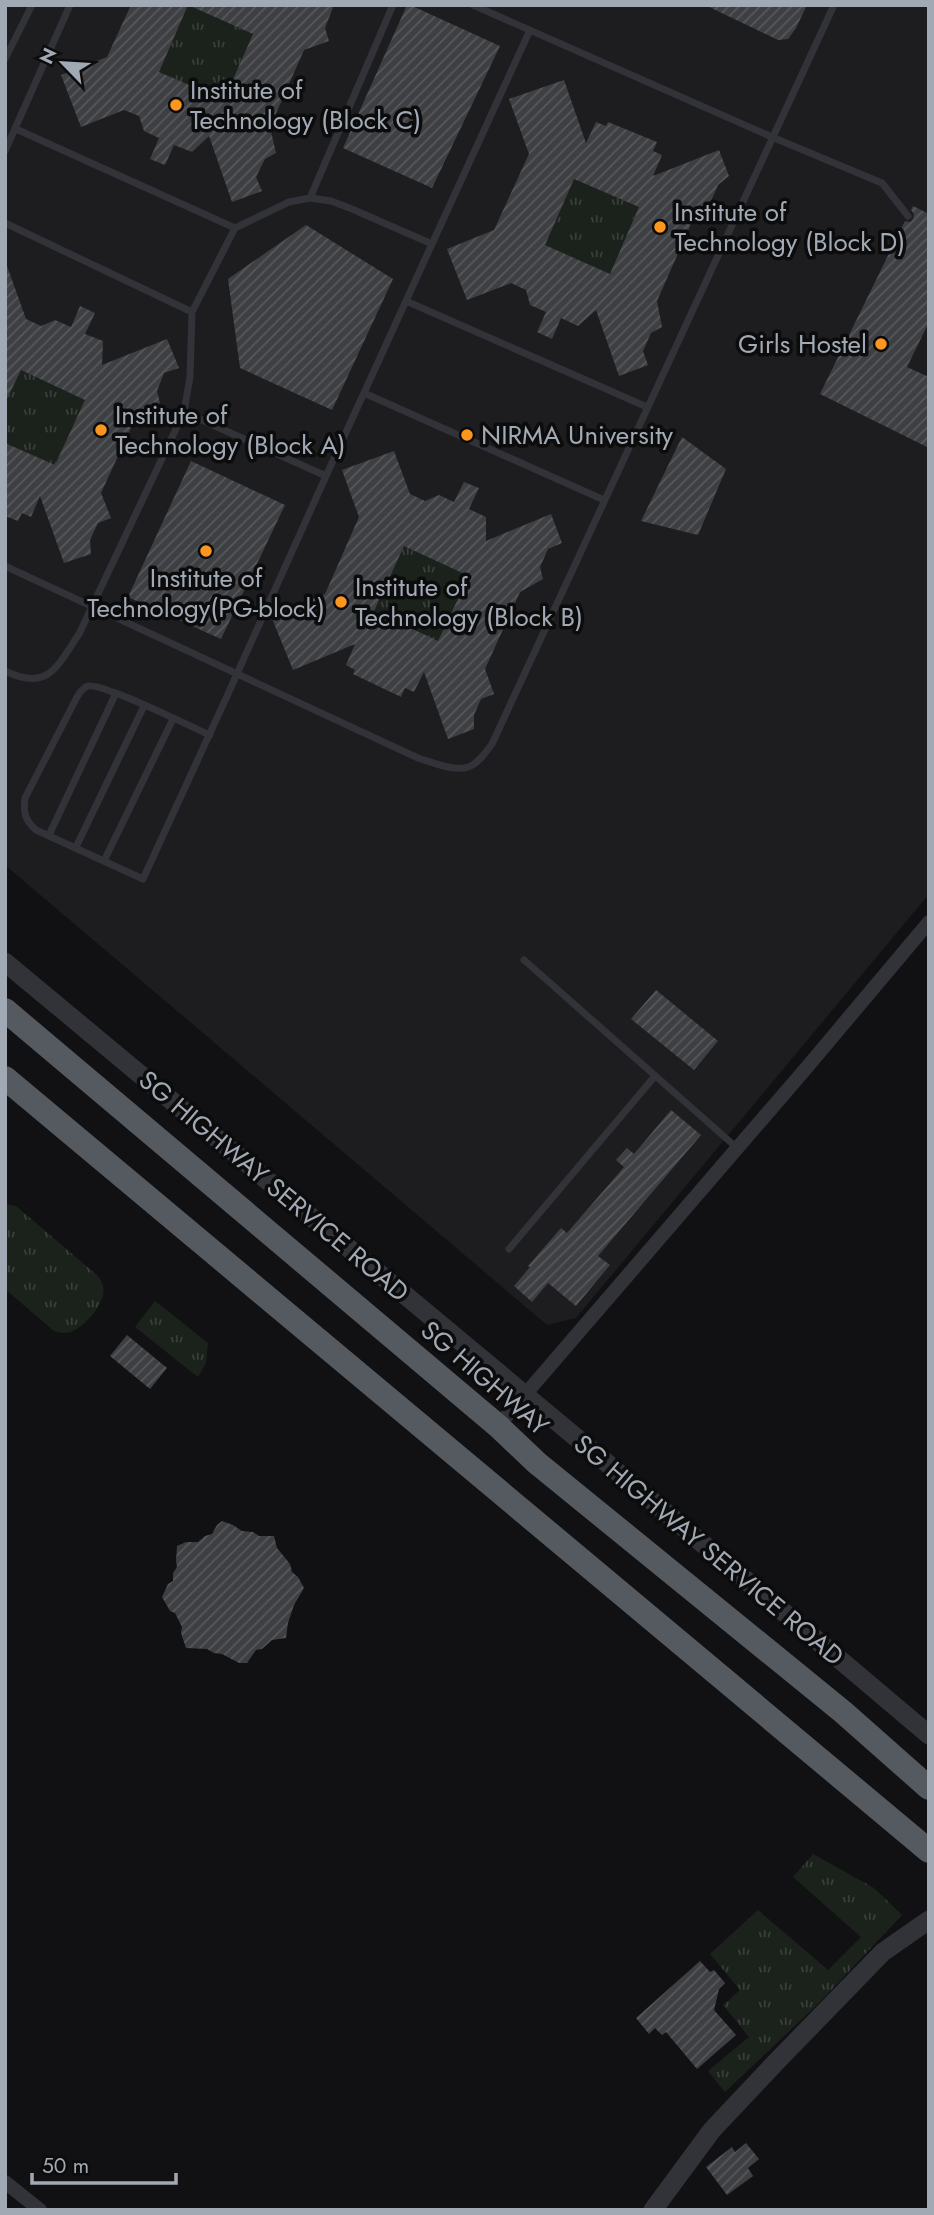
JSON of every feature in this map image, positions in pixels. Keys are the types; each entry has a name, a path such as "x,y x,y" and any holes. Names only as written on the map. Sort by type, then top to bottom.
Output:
{"highway":[{"name":"SG HIGHWAY","path":"5,1010 498,1426 537,1463 843,1712 929,1788"},
{"path":"5,1079 929,1851"}],"street":[{"path":"498,1426 929,922"},
{"name":"SG HIGHWAY SERVICE ROAD","path":"5,962 929,1735"},
{"path":"653,2210 712,2130 778,2060 883,1952 929,1920"},
{"path":"5,2182 40,2210"}],"lane":[{"path":"5,59 32,5"},
{"path":"5,151 70,5"},
{"path":"310,198 393,5"},
{"path":"473,5 882,183 908,216"},
{"path":"5,566 418,758 450,767 468,767 483,756 492,744 834,5"},
{"path":"210,735 116,693 92,686 86,687 80,691 25,799 23,811 27,822 36,830 142,879 210,735 530,30"},
{"path":"16,128 235,228"},
{"path":"5,671 29,680 45,677 79,634 184,411 190,377 192,312 235,228 289,202 310,198 331,201 432,244"},
{"path":"5,223 192,312"},
{"path":"406,302 647,407"},
{"path":"364,393 604,500"},
{"path":"184,411 326,476"},
{"path":"49,835 116,693"},
{"path":"76,848 145,706"},
{"path":"104,861 173,719"},
{"path":"524,960 736,1147"},
{"path":"509,1250 655,1076"}],"shaded area":[{"name":"NIRMA University","path":"5,5 929,5 929,894 576,1318 547,1325 5,865"}],"green space":[{"path":"188,5 253,34 224,100 159,72"},
{"path":"574,179 639,207 610,274 545,245"},
{"path":"21,370 85,400 55,465 5,443 5,403"},
{"path":"404,546 469,576 438,641 374,611"},
{"path":"5,1204 16,1206 100,1279 103,1286 102,1300 94,1313 77,1329 67,1333 54,1331 5,1289"},
{"path":"155,1301 208,1343 206,1363 198,1377 135,1327"},
{"path":"813,1854 874,1888 902,1915 820,2002 725,2092 708,2071 749,2037 723,2005 740,1990 710,1954 758,1910 828,1970 861,1937 793,1877"}],"building":[{"name":"Institute of Technology (Block C)","path":"131,5 188,5 334,5 325,28 329,41 304,50 270,127 276,153 265,159 256,177 262,191 232,202 209,136 192,152 174,145 165,165 150,159 159,138 144,131 139,116 124,110 81,127 61,75 107,57","holes":["188,5 253,34 224,100 159,72"]},
{"path":"407,5 500,46 432,188 343,148"},
{"path":"705,5 807,5 788,39 778,40"},
{"name":"Institute of Technology (Block D)","path":"564,80 586,143 596,122 606,126 608,122 657,142 653,151 662,155 653,176 719,150 729,176 718,185 711,201 716,214 691,224 657,301 662,327 651,333 643,351 648,365 619,376 596,310 578,326 561,318 552,339 537,332 546,312 530,305 526,290 511,283 467,300 447,249 494,230 529,154 509,99","holes":["574,179 639,207 610,274 545,245"]},
{"name":"Girls Hostel","path":"913,206 929,214 929,322 907,367 929,377 929,448 820,394 905,221 910,222 913,219"},
{"path":"306,225 393,279 332,410 240,368 228,279"},
{"name":"Institute of Technology (Block A)","path":"7,266 26,319 41,326 55,320 71,327 80,306 95,313 85,334 103,341 102,365 167,339 179,368 164,373 157,391 160,403 136,417 101,493 111,518 98,523 90,540 91,554 64,563 40,496 31,517 22,513 18,521 5,516 5,443 55,465 85,400 21,370 5,403"},
{"path":"682,437 726,469 698,535 641,521"},
{"name":"Institute of Technology (Block B)","path":"394,451 410,494 425,501 439,495 454,502 464,482 479,488 469,509 486,517 486,541 551,514 562,543 548,549 540,567 543,579 520,592 485,669 494,694 481,699 474,715 474,729 448,739 424,672 414,692 405,688 401,697 353,674 355,670 346,665 355,644 293,670 271,616 325,594 359,517 342,470","holes":["404,546 469,576 438,641 374,611"]},
{"name":"Institute of Technology(PG-block)","path":"191,461 285,505 221,639 128,597"},
{"path":"656,990 718,1041 694,1070 631,1019"},
{"path":"671,1110 701,1135 598,1256 610,1265 576,1306 548,1283 532,1302 514,1286 530,1267 528,1266 561,1228 567,1233 624,1167 616,1160 627,1148 634,1154"},
{"path":"127,1335 167,1368 150,1389 110,1356"},
{"path":"222,1521 259,1536 274,1536 277,1548 304,1588 294,1605 286,1638 272,1640 262,1649 256,1650 247,1663 239,1663 207,1649 186,1648 181,1633 182,1627 162,1597 168,1584 173,1581 173,1573 177,1567 177,1546 186,1542 198,1542 212,1534"},
{"path":"700,1961 710,1972 714,1970 725,1983 719,1989 714,2010 736,2035 697,2069 666,2032 662,2035 655,2028 649,2034 636,2018"},
{"path":"746,2143 759,2159 748,2168 753,2176 727,2195 706,2167 732,2147 735,2152"}],"place":[{"name":"Institute of Technology (Block C)","path":"176,105"},
{"name":"Institute of Technology (Block D)","path":"660,227"},
{"name":"Girls Hostel","path":"881,344"},
{"name":"Institute of Technology (Block A)","path":"101,430"},
{"name":"NIRMA University","path":"467,435"},
{"name":"Institute of Technology(PG-block)","path":"206,551"},
{"name":"Institute of Technology (Block B)","path":"341,602"}]}
